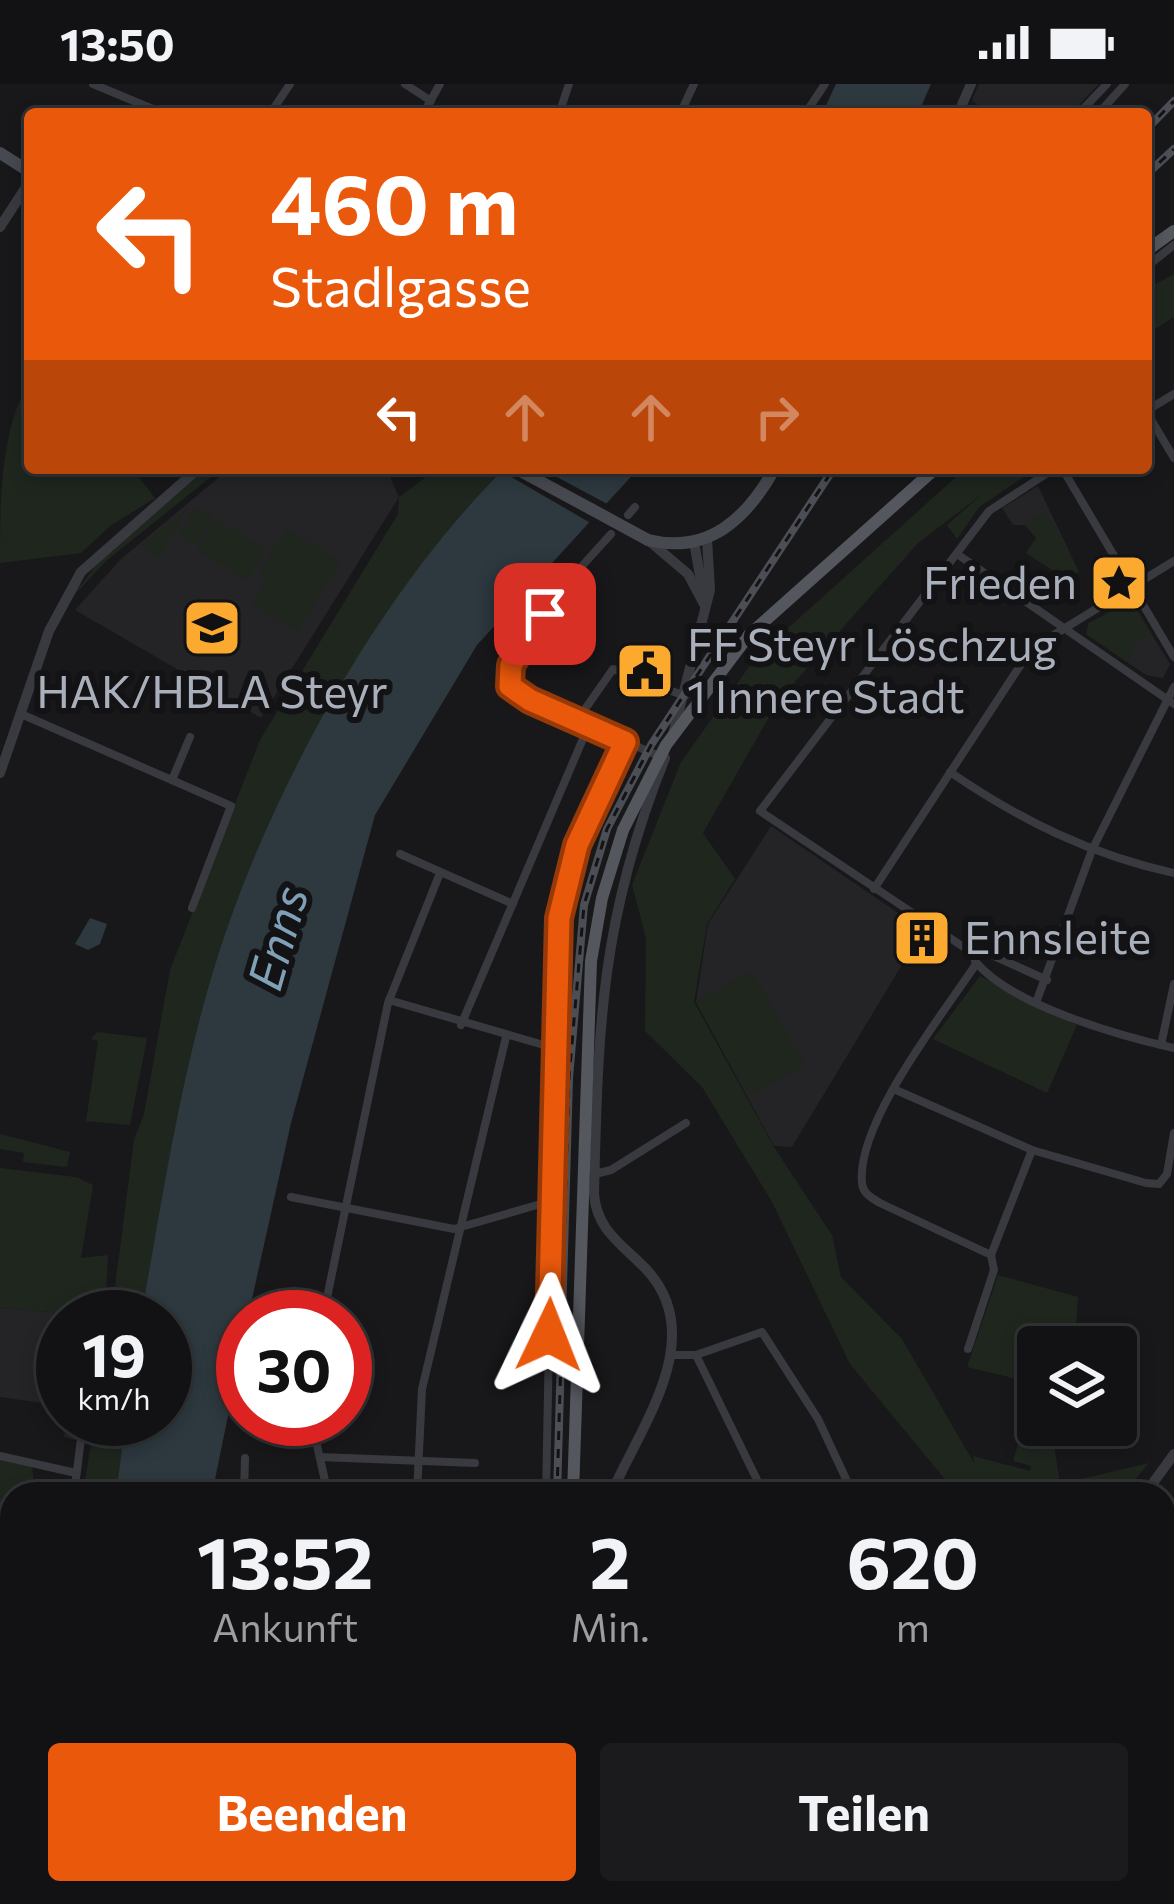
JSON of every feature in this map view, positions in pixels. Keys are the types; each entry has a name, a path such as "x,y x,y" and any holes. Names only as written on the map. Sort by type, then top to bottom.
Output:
{"main road":[{"path":"0,153 24,172"},
{"path":"1152,253 1174,231"},
{"path":"525,474 648,540 701,541 738,519 771,474"},
{"path":"573,1482 592,961 602,898 623,830 666,745 749,635 929,474"}],"street":[{"path":"94,84 151,108"},
{"path":"405,84 431,101"},
{"path":"427,108 440,84"},
{"path":"1085,108 1107,84"},
{"path":"1103,108 1125,84"},
{"path":"0,227 24,187"},
{"path":"1152,421 1174,458"},
{"path":"0,773 47,634 81,572 119,533 192,474"},
{"path":"1048,474 995,504 777,782 760,811 1037,1000 1174,1048"},
{"path":"1062,474 1174,657"},
{"path":"611,534 530,635 509,671 510,686 576,722 665,758"},
{"path":"648,540 688,574 706,609"},
{"path":"616,1482 674,1355 670,1320 654,1280 611,1238 597,1213 608,942 627,858 685,696 706,609 701,541"},
{"path":"957,554 1170,701"},
{"path":"874,889 1031,649 1174,561"},
{"path":"576,722 613,669 685,696"},
{"path":"1037,1000 1092,850 1174,687"},
{"path":"21,714 231,806 191,908"},
{"path":"461,1025 588,727"},
{"path":"172,780 190,737"},
{"path":"546,1482 555,961 568,877 589,814 625,742"},
{"path":"950,772 1012,814 1092,850 1174,873"},
{"path":"400,854 513,904"},
{"path":"328,1290 389,1000 440,873"},
{"path":"991,1255 866,1192 862,1180 872,1134 975,959 985,952 1047,980"},
{"path":"1161,1045 1174,984"},
{"path":"389,1000 461,1025 554,1048"},
{"path":"416,1482 422,1389 506,1037"},
{"path":"896,1089 1033,1150 1146,1184 1159,1184 1167,1174 1174,1133"},
{"path":"595,1174 611,1170 686,1123"},
{"path":"968,1349 994,1270 991,1255 1033,1150"},
{"path":"291,1197 458,1228 551,1201"},
{"path":"674,1355 696,1355 762,1332 818,1419 848,1482"},
{"path":"696,1355 758,1482"},
{"path":"75,1482 81,1446"},
{"path":"318,1446 325,1482"},
{"path":"1154,1482 1174,1454"},
{"path":"0,1456 76,1473"},
{"path":"320,1456 475,1463"},
{"path":"244,1482 245,1458"}],"shaded area":[{"path":"979,84 1099,84 1076,108 981,108 972,100"},
{"path":"1174,274 1174,317 1152,331 1152,286"},
{"path":"24,392 24,474 137,474 155,498 110,526 81,553 0,563 7,444"},
{"path":"200,474 215,474 106,561 66,604 112,545"},
{"name":"HAK/HBLA Steyr","path":"223,474 389,474 399,497 261,718 75,610 120,560"},
{"path":"430,474 498,475 375,634 276,809 210,980 177,1124 148,1290 115,1290 134,1140 144,1114 170,970 260,740 398,514 399,497"},
{"path":"959,474 1028,474 979,507 957,539 947,525 981,495 918,543 778,701 703,833 735,879 707,924 694,1002 774,1147 832,1235 841,1277 902,1339 974,1463 973,1456 1030,1471 1031,1466 1013,1461 1017,1446 1054,1446 1060,1482 947,1482 850,1364 772,1202 702,1087 645,1031 646,938 632,885 681,762 756,657"},
{"path":"1038,486 1079,572 1065,578 1026,553 1036,538 1025,525 1013,525 1002,508"},
{"path":"195,507 213,517 196,545 179,535"},
{"path":"186,510 159,558 141,545"},
{"path":"1046,513 1079,572 1065,578 1026,553 1037,538 1025,524"},
{"path":"215,519 266,549 247,581 197,550"},
{"path":"286,529 340,561 298,631 252,603 266,581 258,576"},
{"path":"1131,601 1170,664 1163,678 1146,675 1086,634 1089,623"},
{"path":"1131,601 1153,636 1138,640 1127,662 1086,634 1089,623"},
{"path":"771,826 923,930 792,1147 774,1146 696,1002 708,924"},
{"path":"752,971 805,1065 749,1096 696,1002"},
{"path":"980,976 1077,1025 1047,1093 933,1039"},
{"path":"97,1032 147,1038 130,1125 86,1121 98,1041 91,1039"},
{"path":"0,1134 70,1152 67,1167 23,1162 24,1153 0,1149"},
{"path":"0,1168 76,1177 93,1185 81,1258 108,1255 106,1290 36,1290 36,1311 0,1308"},
{"path":"998,1275 1078,1297 1076,1326 1017,1326 1017,1379 967,1367"},
{"path":"0,1308 36,1311 36,1402 0,1397"},
{"path":"91,1446 123,1446 118,1482 85,1482"},
{"path":"0,1459 32,1465 34,1482 0,1482"},
{"path":"1149,1463 1133,1482 1068,1482"}],"water":[{"path":"836,84 931,84 921,108 825,108"},
{"name":"Enns","path":"499,474 634,474 477,645 375,815 291,1123 254,1290 216,1290 216,1446 222,1446 214,1482 118,1482 122,1446 192,1446 192,1290 146,1290 197,1028 225,934 306,747 340,686 418,569"},
{"path":"90,918 107,924 100,944 88,950 75,944"}],"pier":[{"path":"506,474 551,474 611,506 594,525"}],"railway":[{"path":"1152,124 1174,101"},
{"path":"1152,169 1174,149"},
{"path":"557,1482 569,1078 584,905 607,829 651,745 830,474"}],"place":[{"name":"Frieden","path":"1119,583"},
{"name":"HAK/HBLA Steyr","path":"212,628"},
{"name":"FF Steyr Löschzug 1 Innere Stadt","path":"645,671"},
{"name":"Ennsleite","path":"922,938"}],"route":[{"path":"545,614 511,665 510,686 530,700 625,742 577,845 559,918 549,1335"}]}
